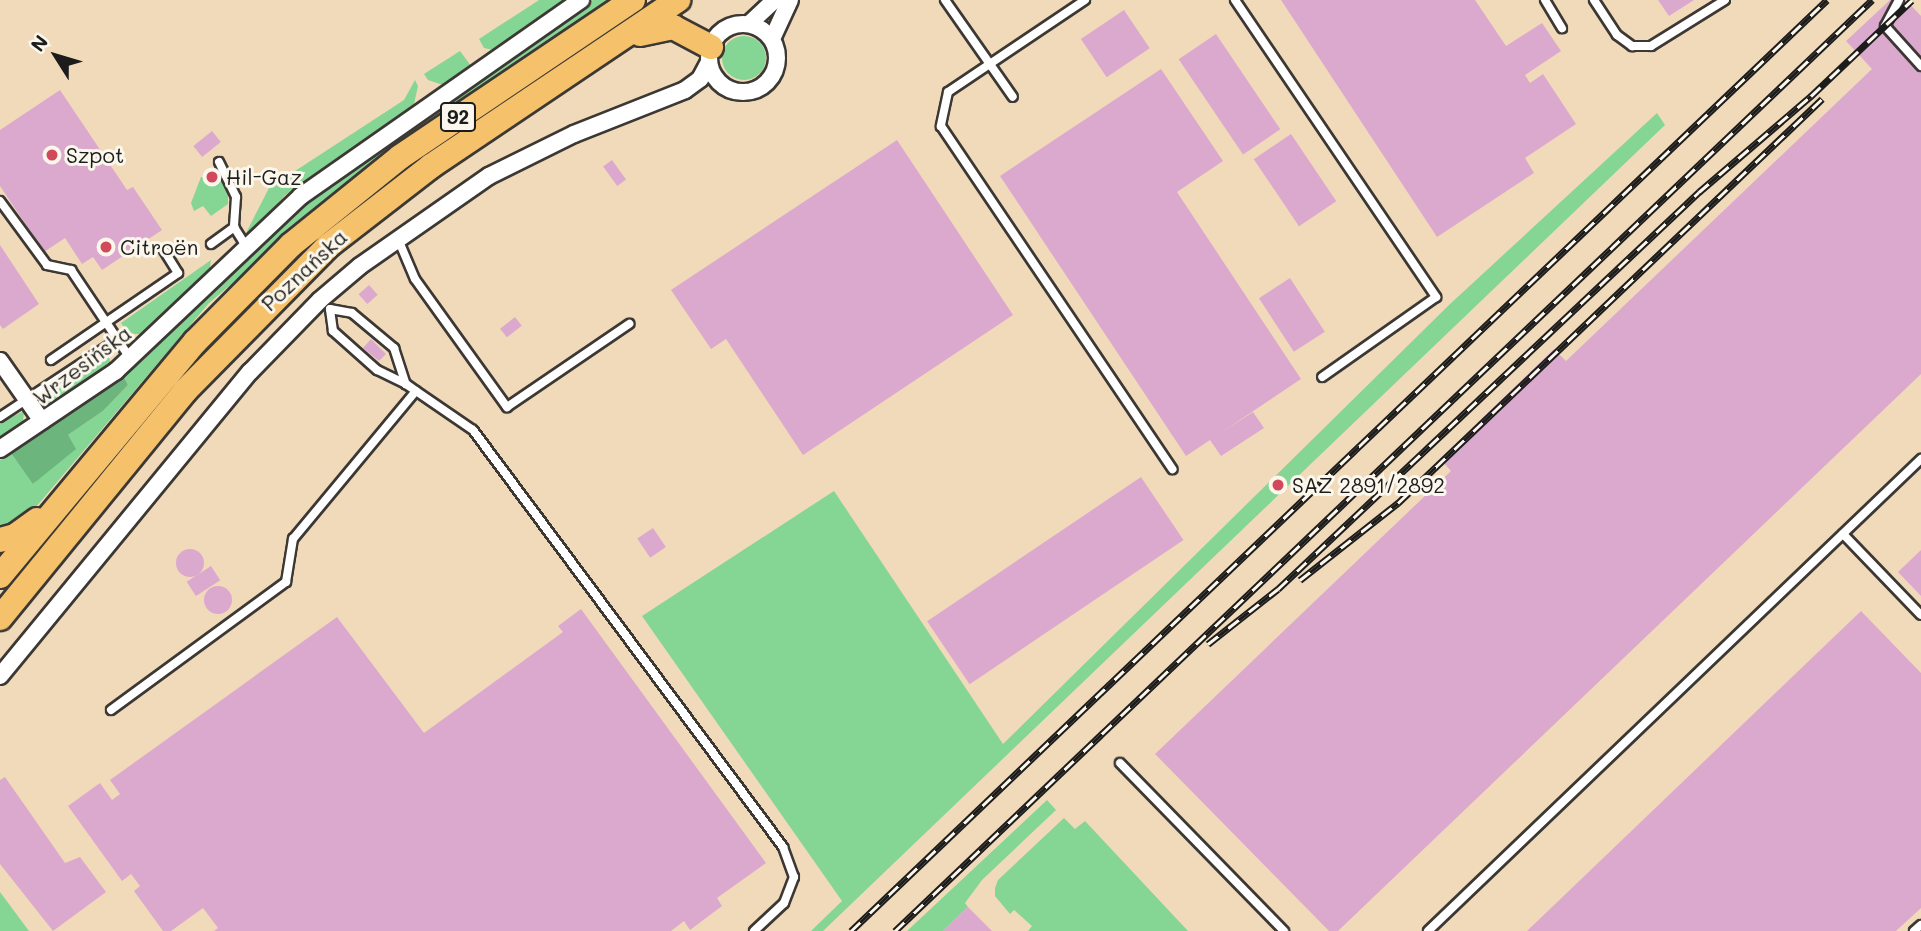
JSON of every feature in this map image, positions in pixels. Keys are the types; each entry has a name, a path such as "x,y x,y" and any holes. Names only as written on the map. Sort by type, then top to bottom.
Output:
{"main road":[{"name":"Poznańska","path":"0,576 195,342 321,218 400,157 633,0"},
{"name":"Poznańska","path":"0,618 185,391 289,281 390,196 678,0"},
{"path":"594,55 666,26 691,32 710,54"},
{"path":"0,540 21,532 60,503"}],"street":[{"path":"246,246 301,196 581,0"},
{"path":"0,676 250,372 398,239 515,161 694,85 726,29 749,24 775,0"},
{"path":"772,39 790,0"},
{"path":"710,54 713,74 731,90 755,90 774,75 777,51 772,39 749,24"},
{"name":"Wrzesińska","path":"0,449 131,358 246,246"},
{"path":"0,360 42,421"}],"lane":[{"path":"1085,0 948,92 941,126 1172,470"},
{"path":"1235,0 1436,297 1322,377"},
{"path":"1545,0 1562,28"},
{"path":"1594,0 1617,35 1632,46 1651,46 1725,0"},
{"path":"1899,0 1885,26 1921,66"},
{"path":"948,1 1013,97"},
{"path":"219,162 236,197 234,228 246,246"},
{"path":"0,201 47,265 71,270 120,338 131,358"},
{"path":"211,244 234,228"},
{"path":"398,239 415,279 507,407 629,324"},
{"path":"51,360 178,272 163,251"},
{"path":"325,304 352,313 394,348 407,384"},
{"path":"325,304 333,331 377,370 407,384 473,430 783,847 794,877 784,903 754,931"},
{"path":"0,417 120,338"},
{"path":"111,710 286,582 293,539 416,391"},
{"path":"1428,931 1921,459"},
{"path":"1843,534 1921,615"},
{"path":"1120,763 1283,931"},
{"path":"1914,931 1921,925"}],"green space":[{"path":"539,0 570,0 493,50 484,48 479,39"},
{"path":"593,0 619,0 271,251 209,303 30,514 0,532 0,460 11,453 34,484 68,435 103,411 128,385 123,375 216,282 301,205 481,74"},
{"path":"744,36 759,43 766,58 759,73 744,80 729,73 722,58 729,43"},
{"path":"460,51 471,66 443,85 428,80 424,74"},
{"path":"415,80 418,86 414,104 284,196 265,221 246,233 269,188 404,100"},
{"path":"1657,113 1665,125 823,931 811,931 842,901 642,616 834,491 1003,744 1449,305"},
{"path":"201,177 222,181 228,190 228,204 211,216 203,206 194,211 191,203"},
{"path":"211,260 209,274 143,334 128,334 121,323"},
{"path":"102,357 109,357 111,364 43,406 40,401 45,393"},
{"path":"123,375 128,385 103,411 68,435 76,449 33,484 11,453"},
{"path":"24,411 23,422 0,438 0,423"},
{"path":"1047,800 1056,810 982,880 965,903 968,907 943,931 907,931"},
{"path":"1064,818 1075,829 1085,821 1188,931 1028,931 1032,926 1014,910 1010,914 995,896 995,888 998,880"},
{"path":"0,892 29,931 0,931"}],"building":[{"path":"1281,0 1475,0 1506,46 1542,23 1561,51 1525,75 1530,83 1543,74 1576,124 1525,158 1534,173 1437,237"},
{"path":"1658,0 1694,0 1669,16"},
{"path":"1890,0 1906,0 1921,16 1921,374 1338,931 1329,931 1155,754 1451,471 1440,459 1554,349 1566,361 1872,69 1846,41"},
{"path":"1124,10 1150,48 1107,77 1081,39"},
{"path":"1216,34 1280,129 1243,155 1179,59"},
{"path":"1161,69 1223,161 1177,192 1301,379 1219,434 1253,412 1264,428 1221,456 1210,440 1186,456 1000,176"},
{"path":"60,90 127,190 133,187 162,230 102,270 93,257 82,264 65,238 44,252 0,186 0,130"},
{"path":"212,131 221,142 202,157 193,146"},
{"path":"1291,134 1336,201 1299,226 1254,159"},
{"path":"897,140 1013,315 803,455 726,339 711,349 671,290"},
{"path":"612,160 626,179 617,186 603,166"},
{"path":"0,245 39,304 3,329 0,325"},
{"path":"1290,278 1325,332 1294,352 1259,298"},
{"path":"369,285 378,295 367,304 359,294"},
{"path":"515,317 522,326 507,337 500,329"},
{"path":"371,339 386,354 379,361 363,348"},
{"path":"1141,477 1183,540 970,684 927,621"},
{"path":"653,528 666,547 650,558 637,539"},
{"path":"190,549 200,553 204,563 200,573 190,577 180,573 176,563 180,553"},
{"path":"1921,550 1921,596 1898,572"},
{"path":"211,566 220,580 196,596 187,582"},
{"path":"218,586 228,590 232,600 228,610 218,614 208,610 204,600 208,590"},
{"path":"581,609 766,863 717,898 722,906 690,930 684,921 671,931 214,931 218,928 203,908 171,931 163,931 134,891 140,886 131,874 122,881 68,806 100,783 112,800 120,794 110,780 337,617 424,733 563,632 558,626"},
{"path":"1861,611 1921,673 1921,908 1896,931 1527,931"},
{"path":"5,777 65,863 80,857 106,892 53,931 0,864 0,780"},
{"path":"968,907 992,931 943,931"}],"railway":[{"path":"851,931 1827,0"},
{"path":"895,931 1872,0"},
{"path":"1208,644 1278,589 1699,192 1811,96 1912,0"},
{"path":"1300,580 1398,503 1822,99"}],"place":[{"name":"Szpot","path":"52,155"},
{"name":"Hil-Gaz","path":"212,177"},
{"name":"Citroën","path":"106,247"},
{"name":"SAZ 2891/2892","path":"1278,485"}]}
